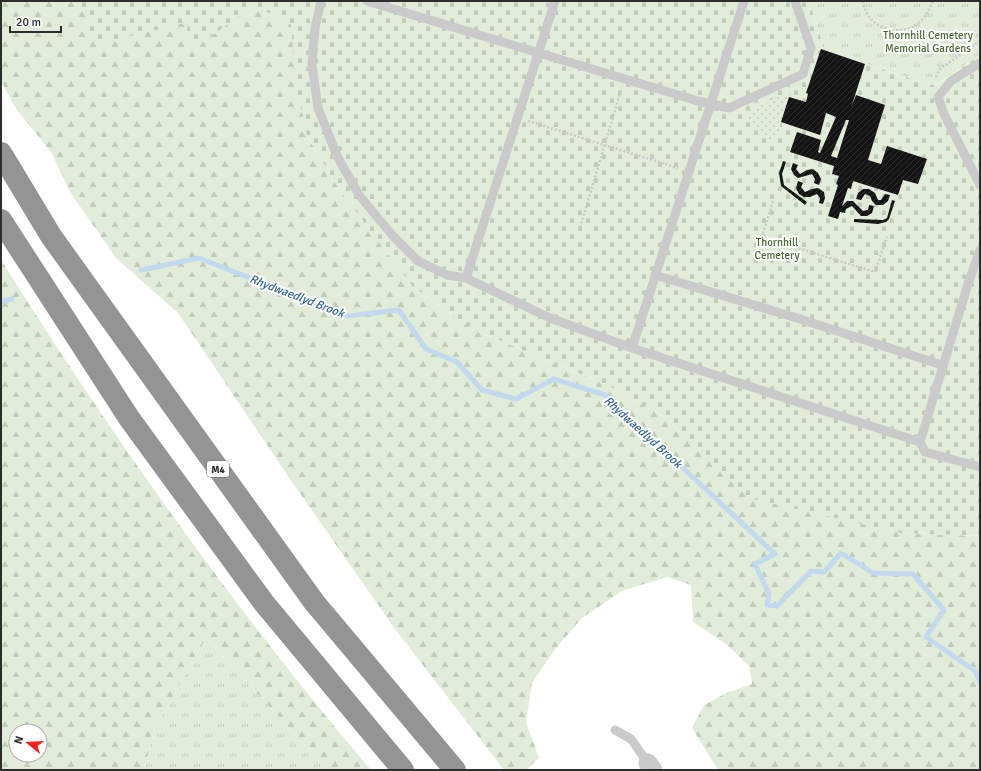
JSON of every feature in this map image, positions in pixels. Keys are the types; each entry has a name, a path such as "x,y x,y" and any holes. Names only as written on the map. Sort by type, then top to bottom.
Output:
{"highway":[{"name":"M4","path":"1,153 51,236 314,602 455,770"},
{"path":"1,220 129,418 264,603 403,770"}],"lane":[{"path":"321,1 315,28 312,64 318,108 337,156 359,195 393,236 418,260 447,276 466,278 526,308 632,348 920,442 926,452 980,467"},
{"path":"367,1 710,105 728,108 803,74 811,48 795,1"},
{"path":"466,278 554,1"},
{"path":"632,348 744,1"},
{"path":"980,63 951,82 938,97 944,114 980,185"},
{"path":"920,442 942,365 980,250"},
{"path":"655,275 942,365"},
{"path":"615,730 631,739 650,766"}],"path":[{"path":"863,1 868,16 875,25 894,30 905,30 923,20 932,1"},
{"path":"935,79 940,69 980,42"},
{"path":"579,231 625,78"},
{"path":"518,117 688,171"},
{"path":"773,201 762,238 875,272 887,237"}],"green space":[{"path":"1,1 100,1 226,8 297,1 307,136 339,189 412,286 472,329 607,385 662,416 699,448 902,533 980,536 980,770 718,770 692,728 704,705 726,693 752,684 749,666 726,644 693,622 691,585 667,577 622,591 582,618 556,648 532,683 526,722 539,758 526,770 504,770 395,629 292,482 178,313 116,258 70,192 51,152 17,110 1,81"},
{"name":"Thornhill Cemetery","path":"80,1 809,1 822,41 821,49 930,85 938,84 980,55 980,536 902,533 749,498 699,448 662,416 607,385 472,329 412,286 339,189 307,136 297,89 291,25 254,5 198,46 186,41 188,22 95,45"},
{"name":"Thornhill Cemetery Memorial Gardens","path":"809,1 980,1 980,55 937,84 930,85 821,49 822,41"},
{"path":"788,92 791,95 777,138 773,141 764,137 756,130 750,121 747,111"},
{"path":"1,260 87,392 177,522 272,648 371,770 328,770 206,638 155,728 144,770 1,770"},
{"path":"206,638 328,770 144,770 155,728"}],"building":[{"path":"821,49 865,64 851,108 856,95 885,105 868,160 881,164 887,146 927,159 918,184 903,180 898,195 853,181 851,189 848,188 842,206 847,201 853,201 863,211 868,210 869,205 874,206 872,213 867,216 861,216 852,206 846,209 845,213 840,212 838,219 828,216 838,185 836,184 839,176 832,174 834,166 790,152 797,132 821,140 818,152 820,153 836,117 826,113 820,135 781,122 789,97 806,102 808,94 806,93","holes":["846,120 849,120 837,158 831,156"]},
{"path":"783,161 786,162 782,174 784,185 807,202 805,205 781,186 779,173"},
{"path":"793,163 798,165 796,169 800,174 807,170 813,169 818,173 821,179 819,185 814,183 815,179 812,174 798,178 794,175 791,169"},
{"path":"798,181 803,183 801,187 805,192 818,188 824,192 825,198 823,204 819,203 820,198 817,194 810,197 804,197 799,194 796,188"},
{"path":"863,189 869,189 875,193 878,200 881,200 885,194 890,195 888,201 883,205 876,205 870,196 865,194 861,200 856,199 858,193"},
{"path":"892,200 895,201 889,219 886,222 878,224 854,222 854,219 883,220 887,218"}],"waterway":[{"name":"Rhydwaedlyd Brook","path":"141,270 199,258 347,316 399,310 426,349 457,362 482,390 516,399 554,379 605,395 775,554 755,564 769,594 767,605 777,606 811,571 824,572 841,553 873,573 913,574 944,610 926,637 975,671 980,682"},
{"name":"Rhydwaedlyd Brook","path":"1,302 12,299"}]}
